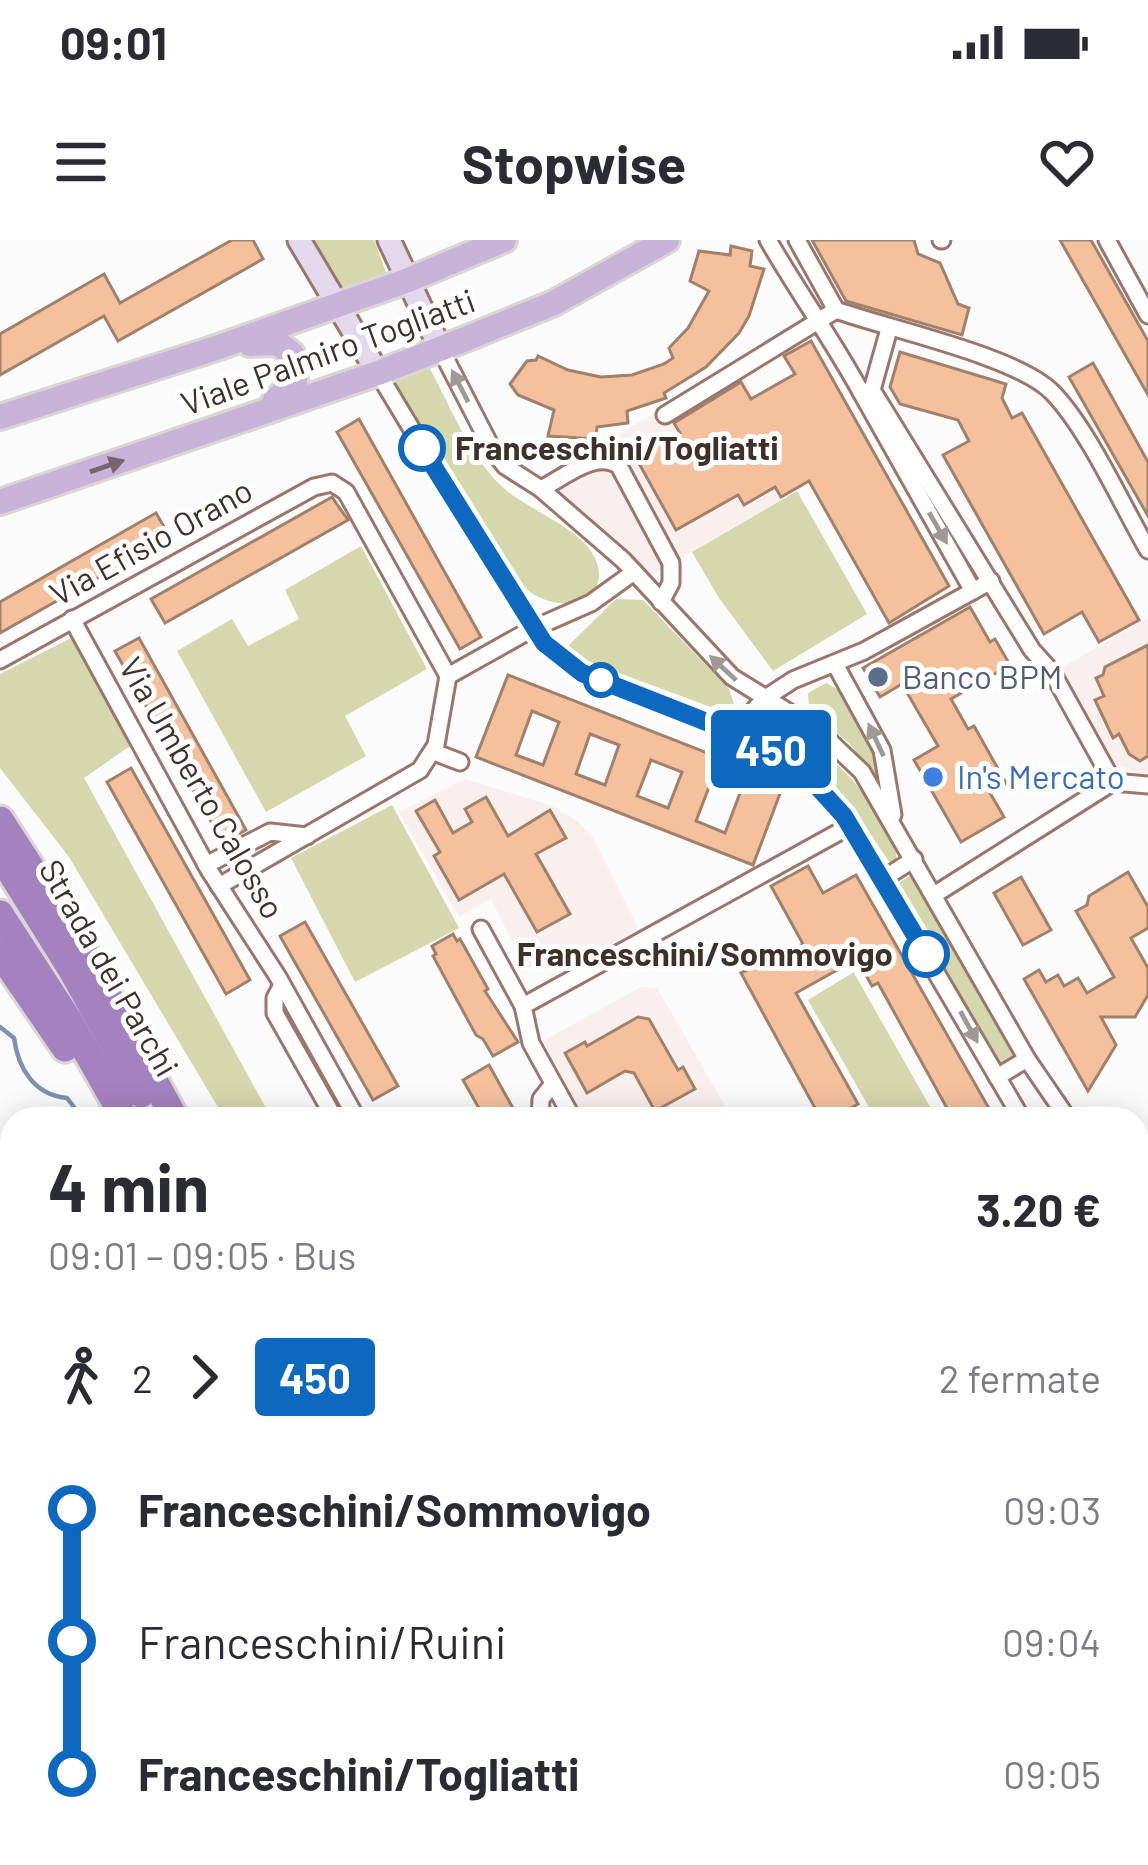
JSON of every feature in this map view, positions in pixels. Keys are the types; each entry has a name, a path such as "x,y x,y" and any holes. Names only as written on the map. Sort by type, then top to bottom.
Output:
{"highway":[{"path":"0,820 78,941 168,1107"},
{"name":"Strada dei Parchi","path":"0,855 147,1107"},
{"path":"3,932 103,1107"},
{"name":"Strada dei Parchi","path":"3,932 116,1107"}],"main road":[{"name":"Viale Palmiro Togliatti","path":"0,417 213,350 406,281 504,240"},
{"name":"Viale Palmiro Togliatti","path":"0,502 378,373 554,303 668,240"},
{"path":"213,350 265,342 278,343 289,351 295,380 263,410"}],"street":[{"path":"299,240 532,629 556,656 582,673 734,732 803,771 850,826 1015,1107"},
{"path":"389,240 497,457 541,489 634,572 718,665 836,745 862,772 1027,1059 1060,1107"},
{"path":"768,240 816,323 832,337 1032,650 1052,672 1113,782"},
{"path":"797,240 836,310 999,363 1048,388 1078,429 1148,550"},
{"path":"1107,240 1148,315"},
{"path":"664,415 836,310"},
{"path":"889,329 866,391 973,590"},
{"path":"541,489 599,460 610,459 619,466 671,562 671,583 661,602"},
{"name":"Via Efisio Orano","path":"0,660 314,487 332,483 346,492 448,676"},
{"path":"219,886 409,779 434,752 448,676 532,629 591,603 634,572"},
{"path":"734,732 764,699 800,676 835,664 992,581"},
{"name":"Via Umberto Calosso","path":"72,619 206,865 282,985 350,1107"},
{"path":"835,664 881,750 894,824"},
{"path":"434,752 460,762"},
{"path":"934,895 1113,782 1148,785"},
{"path":"523,1006 850,826"},
{"path":"206,865 270,832 308,836"},
{"path":"883,879 914,860"},
{"path":"481,929 523,1006 531,1043 566,1107"},
{"name":"Via Umberto Calosso","path":"282,985 274,998 275,1013 328,1107"},
{"path":"997,1077 1027,1059"},
{"path":"541,1107 541,1099 554,1084"},
{"path":"323,1098 340,1088"}],"shaded area":[{"path":"737,365 805,486 645,579 536,483"},
{"path":"1148,618 1148,777 1109,762 1058,670"},
{"path":"465,779 553,806 577,821 593,838 638,928 559,973 544,960 526,969 491,899 459,917 399,812"},
{"path":"641,987 657,988 725,1106 579,1107 543,1041"}],"green space":[{"path":"311,240 374,240 387,275 343,290"},
{"path":"429,367 472,449 494,479 588,548 599,575 596,588 586,597 564,603 538,596 526,589 490,547 392,379"},
{"path":"797,491 867,614 773,671 692,552"},
{"path":"361,546 427,669 345,716 366,756 266,812 177,651 232,619 248,646 299,619 285,590"},
{"path":"616,599 643,600 729,689 734,704 719,710 589,662 568,646"},
{"path":"73,637 130,746 84,778 265,1107 218,1107 69,857 0,768 0,674"},
{"path":"826,683 841,691 881,762 879,774 874,775 850,744 809,709 808,693"},
{"path":"769,713 819,749 861,790 891,838 896,860 890,863 819,769 760,725 761,715"},
{"path":"392,805 459,928 355,982 291,858"},
{"path":"914,874 1017,1055 999,1065 896,884"},
{"path":"854,972 930,1107 869,1107 808,1000"}],"building":[{"path":"232,240 253,240 263,259 118,341 104,316 0,375 0,334 104,274 120,303"},
{"path":"812,240 914,240 918,254 940,263 958,304 969,308 962,335 846,301"},
{"path":"1060,240 1091,240 1148,341 1148,395"},
{"path":"731,246 752,251 750,266 764,269 739,333 706,367 664,393 666,398 627,411 628,423 597,427 596,439 548,436 554,410 518,395 510,384 527,361 538,356 568,370 601,377 632,375 664,364 673,358 669,348 688,328 709,291 690,281 699,251 730,255"},
{"path":"811,341 949,586 889,623 809,481 781,497 775,487 744,505 738,495 676,530 636,458 680,433 674,423 741,382 751,399 795,374 784,356"},
{"path":"900,352 1006,384 1002,398 1012,418 1022,413 1139,620 1099,642 1082,612 1044,634 943,455 969,441 958,420 900,404 890,387"},
{"path":"1093,363 1148,462 1148,516 1069,377"},
{"path":"359,419 481,637 460,649 337,432"},
{"path":"332,497 348,520 165,623 151,599"},
{"path":"156,513 170,537 0,633 0,602"},
{"path":"970,607 1010,665 951,699 968,729 974,726 1006,783 990,793 1004,817 961,842 914,760 938,746 902,684 880,697 863,668"},
{"path":"139,638 246,830 223,843 115,651"},
{"path":"1148,645 1148,756 1140,761 1129,754 1119,734 1113,738 1095,700 1104,696 1096,678 1105,667"},
{"path":"508,675 784,783 753,865 476,757","holes":["532,711 559,722 543,765 516,755","590,734 619,745 605,785 576,774","651,760 682,772 668,808 637,796","711,782 740,793 725,833 696,821"]},
{"path":"131,768 250,980 226,994 107,782"},
{"path":"486,797 508,836 550,810 566,838 536,854 570,914 537,932 504,874 459,900 434,856 440,852 416,811 435,800 453,833 472,822 465,809"},
{"path":"808,866 823,893 856,875 988,1107 946,1107 878,983 872,986 857,959 796,993 858,1104 814,1107 741,973 803,944 771,886"},
{"path":"1128,872 1148,907 1148,928 1131,938 1148,968 1148,995 1135,1017 1101,1017 1116,1045 1088,1091 1024,979 1039,970 1046,982 1058,975 1064,986 1078,978 1087,993 1114,977 1076,911 1087,905 1089,896"},
{"path":"1021,877 1051,930 1023,945 994,893"},
{"path":"305,922 398,1086 373,1100 280,936"},
{"path":"453,934 518,1042 493,1056 476,1035 433,956 432,946"},
{"path":"638,1017 649,1019 678,1070 683,1067 695,1089 662,1107 653,1107 634,1073 625,1071 587,1093 565,1053 585,1042 587,1046"},
{"path":"489,1065 512,1107 478,1107 463,1080"}],"waterway":[{"path":"0,1027 14,1038 19,1060 37,1086 67,1098 74,1107"}],"bus line":[{"name":"450","path":"422,448 544,643 582,673 760,743 803,771 844,816 926,954"}],"place":[{"name":"Franceschini/Togliatti","path":"422,448"},
{"name":"Banco BPM","path":"878,677"},
{"name":"In's Mercato","path":"933,777"},
{"name":"Franceschini/Sommovigo","path":"926,954"}]}
